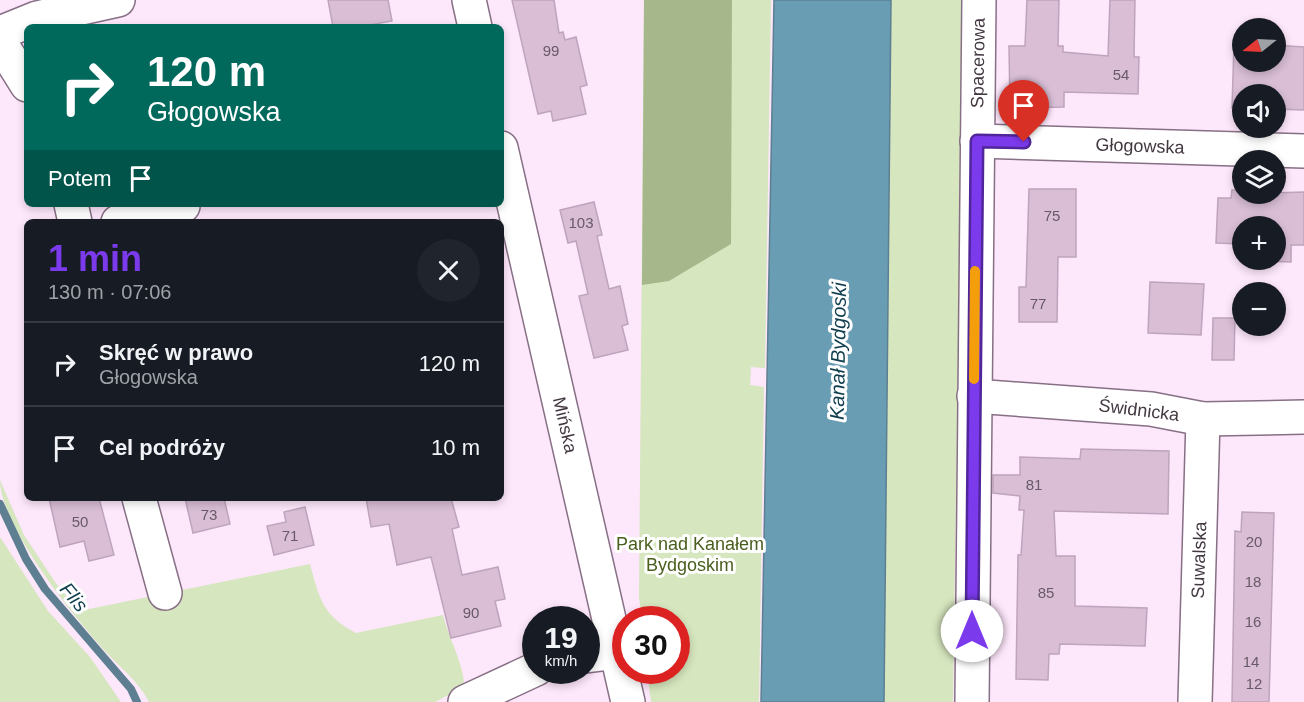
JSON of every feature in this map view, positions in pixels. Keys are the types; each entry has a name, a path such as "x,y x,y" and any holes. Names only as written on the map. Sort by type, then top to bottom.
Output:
{"street":[{"path":"0,33 37,18 118,0"},
{"path":"469,0 474,24"},
{"name":"Spacerowa","path":"972,702 979,0"},
{"path":"0,42 24,80"},
{"name":"Głogowska","path":"977,141 1304,151"},
{"name":"Mińska","path":"504,163 602,654 628,702"},
{"path":"130,219 179,207"},
{"name":"Świdnicka","path":"974,396 1151,409 1203,419 1304,417"},
{"name":"Suwalska","path":"1195,702 1203,419"},
{"path":"140,501 165,593"},
{"path":"465,702 522,676"}],"green space":[{"name":"Park nad Kanałem Bydgoskim","path":"644,0 771,0 765,368 751,367 750,385 764,387 759,702 651,702 649,684 690,684 690,606 640,606"},
{"path":"644,0 732,0 731,244 669,281 642,285"},
{"path":"891,0 963,0 953,702 884,702"},
{"path":"0,480 24,535 55,582 79,611 310,564 316,587 329,613 356,633 443,615 462,670 464,687 435,702 149,702 134,681 75,615 40,569 12,521 3,499"},
{"path":"0,537 48,611 90,657 121,702 0,702"}],"water":[{"name":"Kanał Bydgoski","path":"774,0 891,0 884,702 761,702"}],"building":[{"path":"328,0 388,0 392,21 376,24 332,24"},
{"path":"512,0 554,0 559,33 563,32 565,40 576,37 587,85 580,87 586,114 553,121 551,111 538,114"},
{"path":"1027,0 1059,0 1058,46 1063,46 1063,52 1108,56 1110,0 1135,0 1134,57 1139,57 1138,94 1064,92 1064,107 1010,108 1009,46 1025,46"},
{"path":"1286,46 1304,47 1304,110 1286,109 1286,84 1233,84 1233,72 1286,72"},
{"path":"1029,189 1076,189 1076,257 1058,257 1057,322 1019,322 1019,287 1026,287"},
{"path":"1232,190 1232,204 1286,204 1286,193 1304,192 1304,245 1291,245 1291,262 1286,262 1286,216 1232,216 1232,244 1216,243 1218,198 1231,198"},
{"path":"594,202 602,235 597,236 609,289 620,286 628,324 622,326 628,350 594,358 579,296 588,294 576,241 568,243 560,210"},
{"path":"1150,282 1204,284 1201,335 1148,333"},
{"path":"1213,318 1232,318 1234,360 1212,360"},
{"path":"1081,449 1169,451 1168,514 1054,511 1056,556 1075,556 1075,606 1147,608 1145,646 1060,644 1059,654 1049,654 1048,680 1016,679 1018,555 1021,555 1024,510 1019,510 1020,496 993,493 993,475 1020,475 1020,457 1080,459"},
{"path":"50,501 100,501 114,555 89,561 84,541 60,547"},
{"path":"186,501 225,501 230,524 193,533"},
{"path":"367,501 452,501 459,527 452,529 462,575 498,567 505,599 495,601 501,626 451,638 431,557 397,565 389,524 371,527"},
{"path":"305,507 314,545 274,555 267,526 286,522 284,512"},
{"path":"1242,512 1274,513 1269,702 1232,702 1235,531 1241,532"}],"waterway":[{"name":"Flis","path":"0,504 26,559 45,589 131,689 137,702"}],"slow traffic":[{"path":"974,379 975,271"}],"route":[{"path":"972,631 977,141 1024,142"}]}
